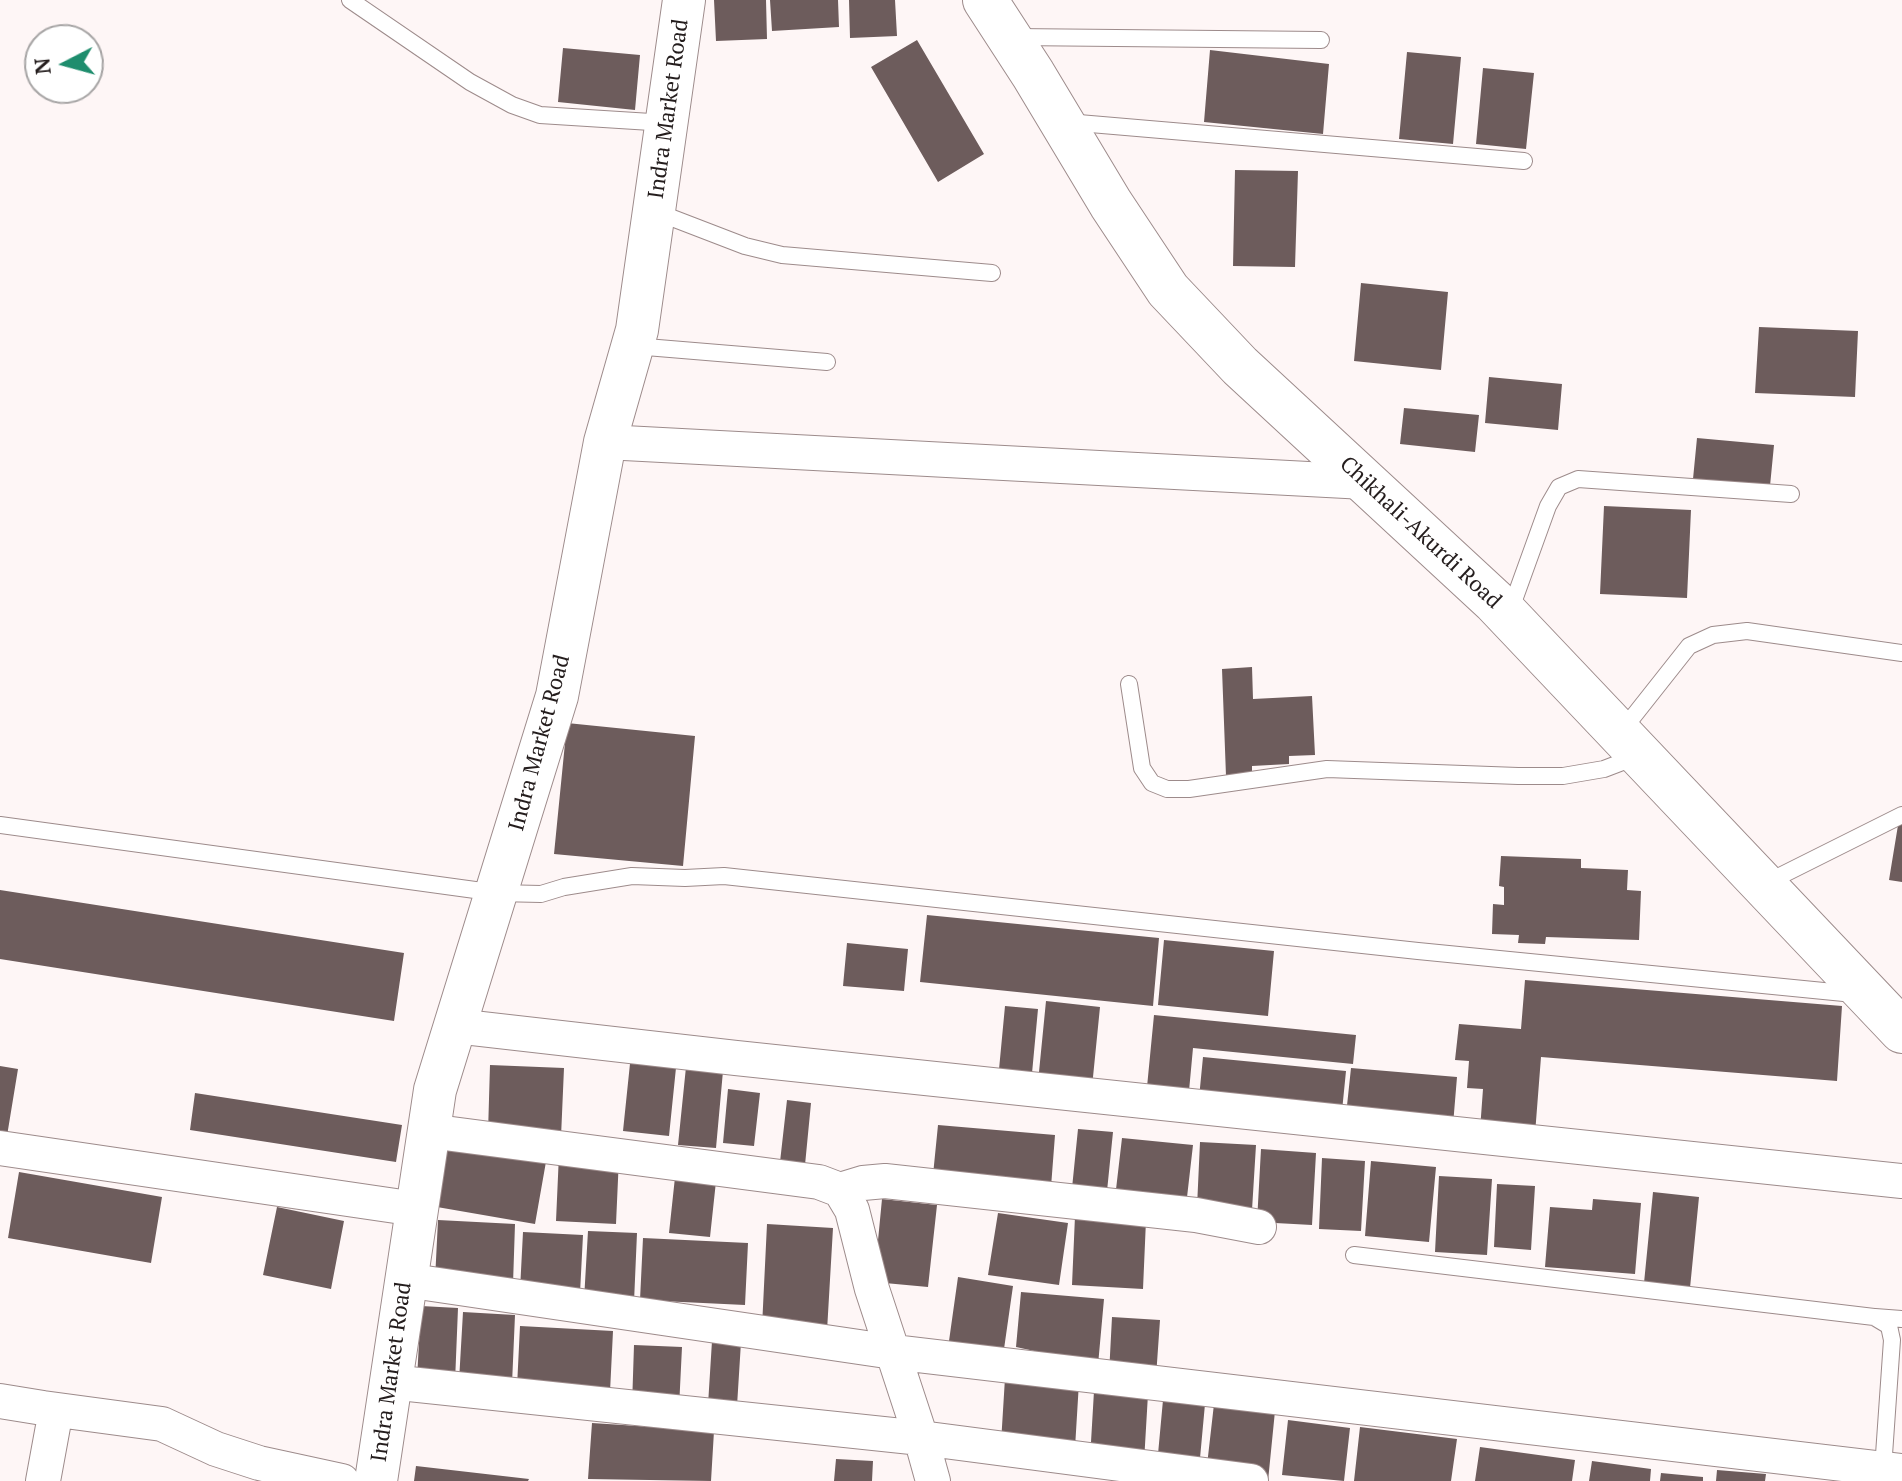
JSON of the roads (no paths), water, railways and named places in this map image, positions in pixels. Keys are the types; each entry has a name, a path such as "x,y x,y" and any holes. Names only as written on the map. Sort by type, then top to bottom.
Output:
{"main road":[{"name":"Chikhali-Akurdi Road","path":"985,0 1168,290 1240,366 1494,601 1902,1031"}],"street":[{"name":"Indra Market Road","path":"376,1481 435,1090 557,696 605,442 637,330 684,0"},
{"path":"605,442 1365,482"},
{"path":"455,1026 1902,1181"},
{"path":"429,1131 819,1182 840,1190 885,1181 1196,1215 1259,1227"},
{"path":"0,1148 416,1209"},
{"path":"840,1190 852,1210 872,1289 933,1481"},
{"path":"405,1280 893,1352 1893,1470"},
{"path":"390,1382 921,1438 1251,1481"},
{"path":"0,1401 162,1424 216,1449 259,1463 342,1481"},
{"path":"43,1408 54,1421 43,1481"}],"lane":[{"path":"350,0 470,82 512,105 540,115 667,123"},
{"path":"1009,37 1321,40"},
{"path":"1062,122 1524,161"},
{"path":"654,211 745,246 782,255 992,273"},
{"path":"632,345 827,362"},
{"path":"1508,616 1548,506 1559,487 1578,479 1791,494"},
{"path":"1129,684 1142,768 1152,783 1167,789 1189,789 1327,769 1563,776 1604,769 1630,744 1689,646 1713,635 1747,631 1902,653"},
{"path":"1762,885 1902,815"},
{"path":"0,825 497,893 541,894 564,887 632,876 724,876 1418,951 1866,995"},
{"path":"1354,1255 1902,1319"},
{"path":"1874,1317 1889,1326 1892,1340 1893,1470"}]}
